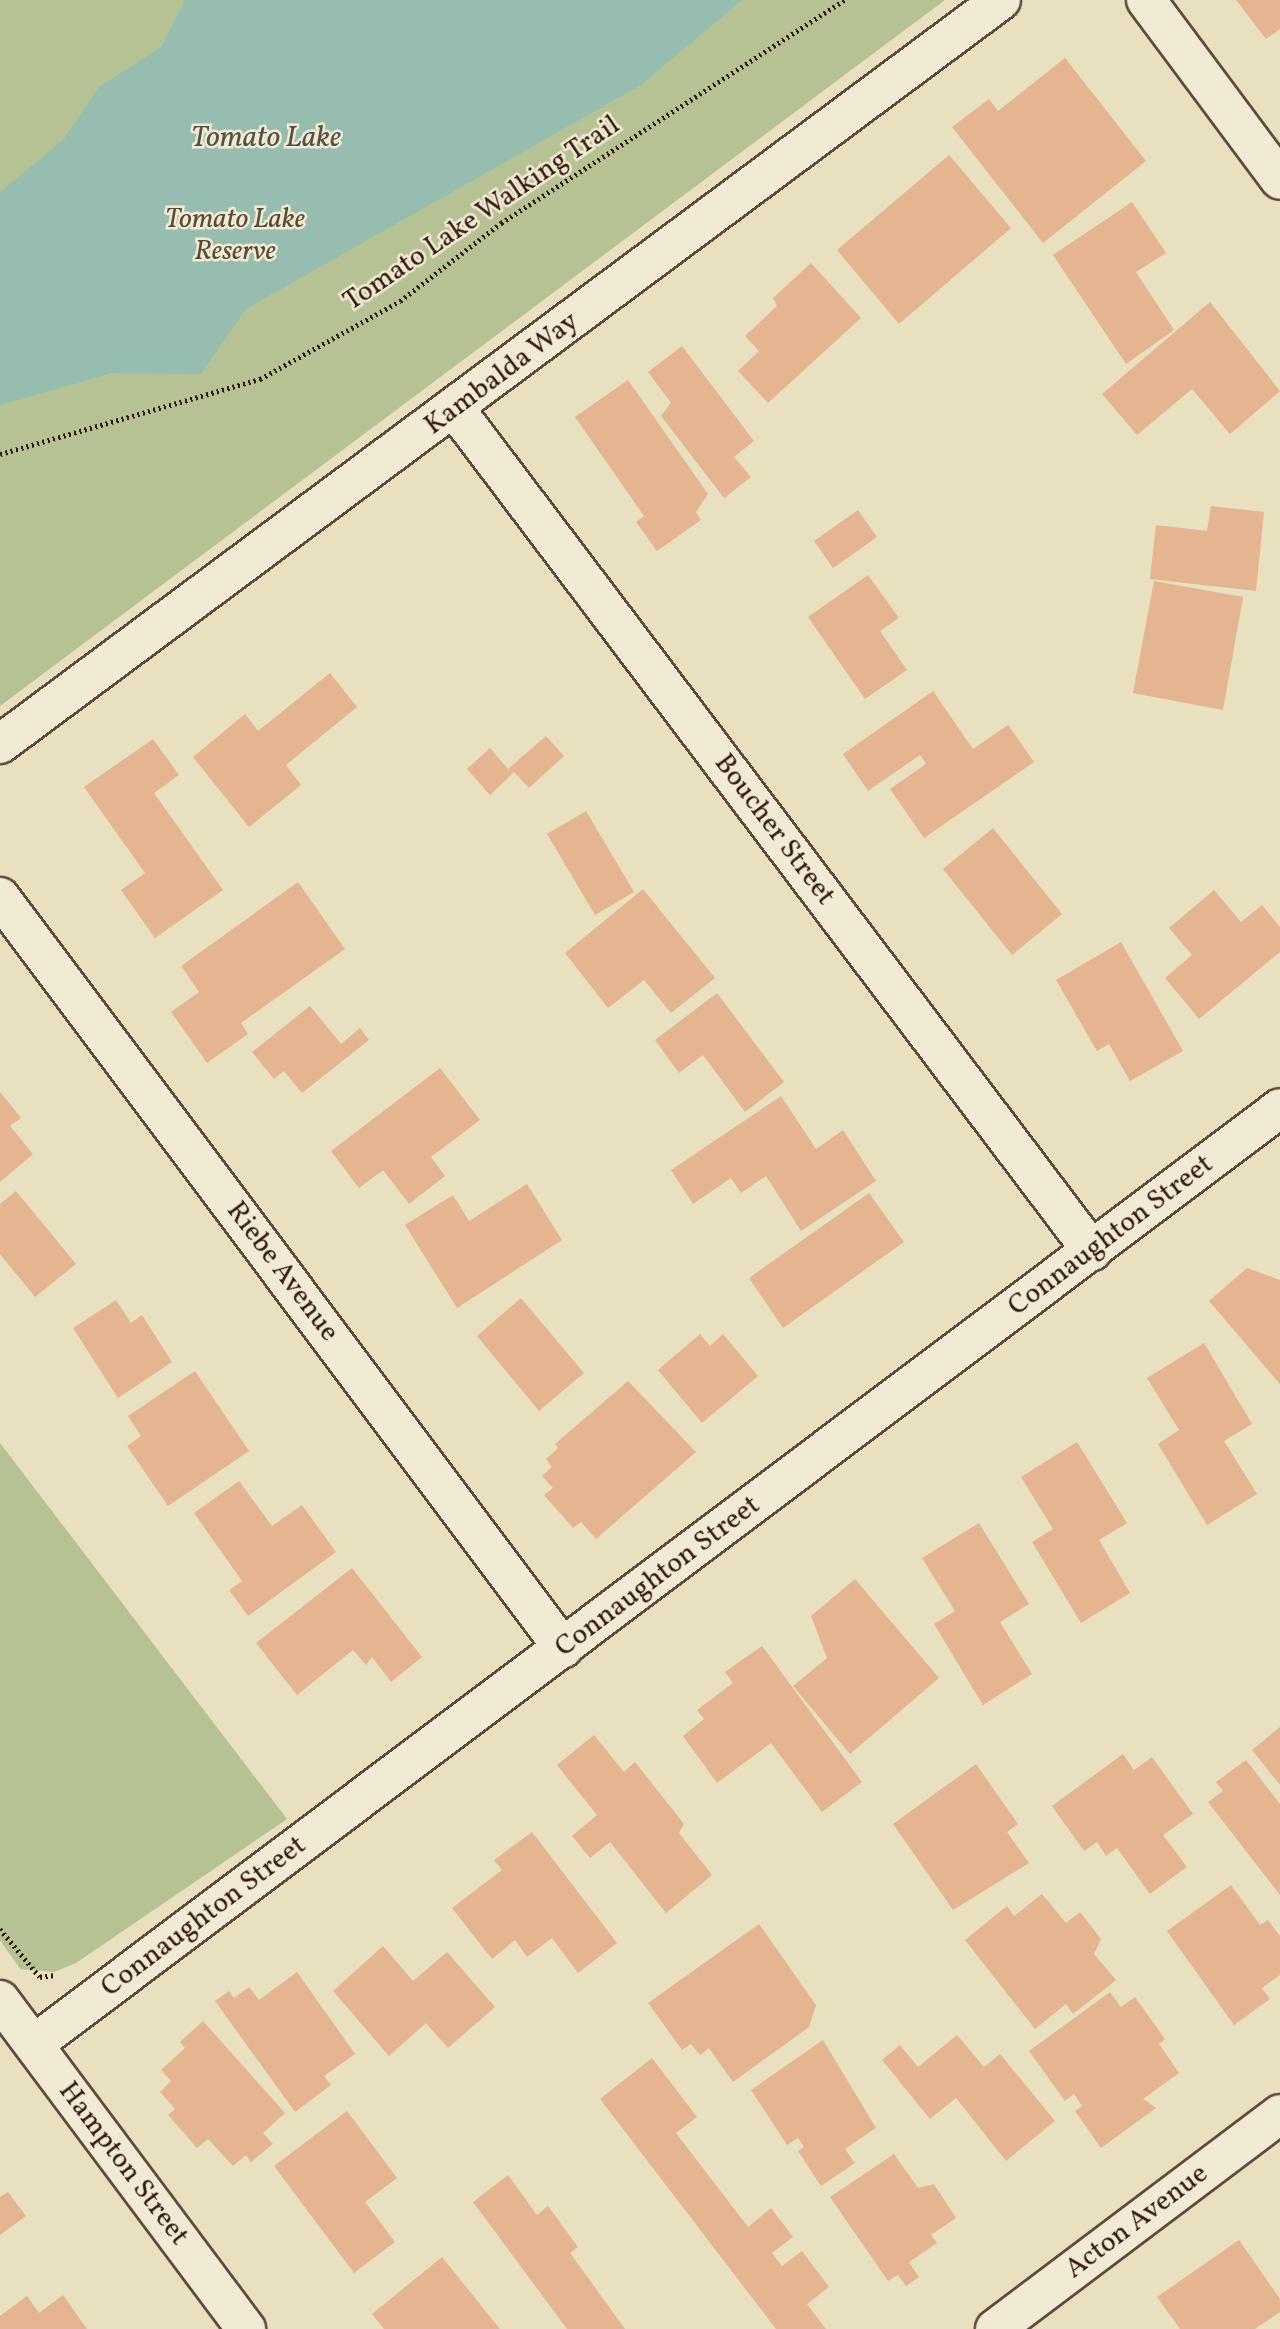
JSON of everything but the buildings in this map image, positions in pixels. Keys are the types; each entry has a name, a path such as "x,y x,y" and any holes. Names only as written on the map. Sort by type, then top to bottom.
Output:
{"street":[{"name":"Kambalda Way","path":"0,744 455,409 1002,0"},
{"path":"1146,0 1280,180"},
{"name":"Boucher Street","path":"455,409 1092,1251"},
{"name":"Riebe Avenue","path":"0,897 563,1648"},
{"name":"Connaughton Street","path":"34,2044 1280,1108"},
{"name":"Hampton Street","path":"0,2000 246,2329"},
{"name":"Acton Avenue","path":"995,2329 1276,2125"}],"path":[{"name":"Tomato Lake Walking Trail","path":"0,454 260,379 400,301 501,223 845,0"},
{"path":"0,1929 40,1977 60,1974"}],"green space":[{"name":"Tomato Lake Reserve","path":"0,0 945,0 0,706"},
{"path":"0,1443 287,1819 76,1963 54,1972 20,1969 0,1940"}],"water":[{"name":"Tomato Lake","path":"185,0 742,0 641,85 246,309 201,374 111,373 0,405 0,192 63,140 99,87 161,47"}]}
